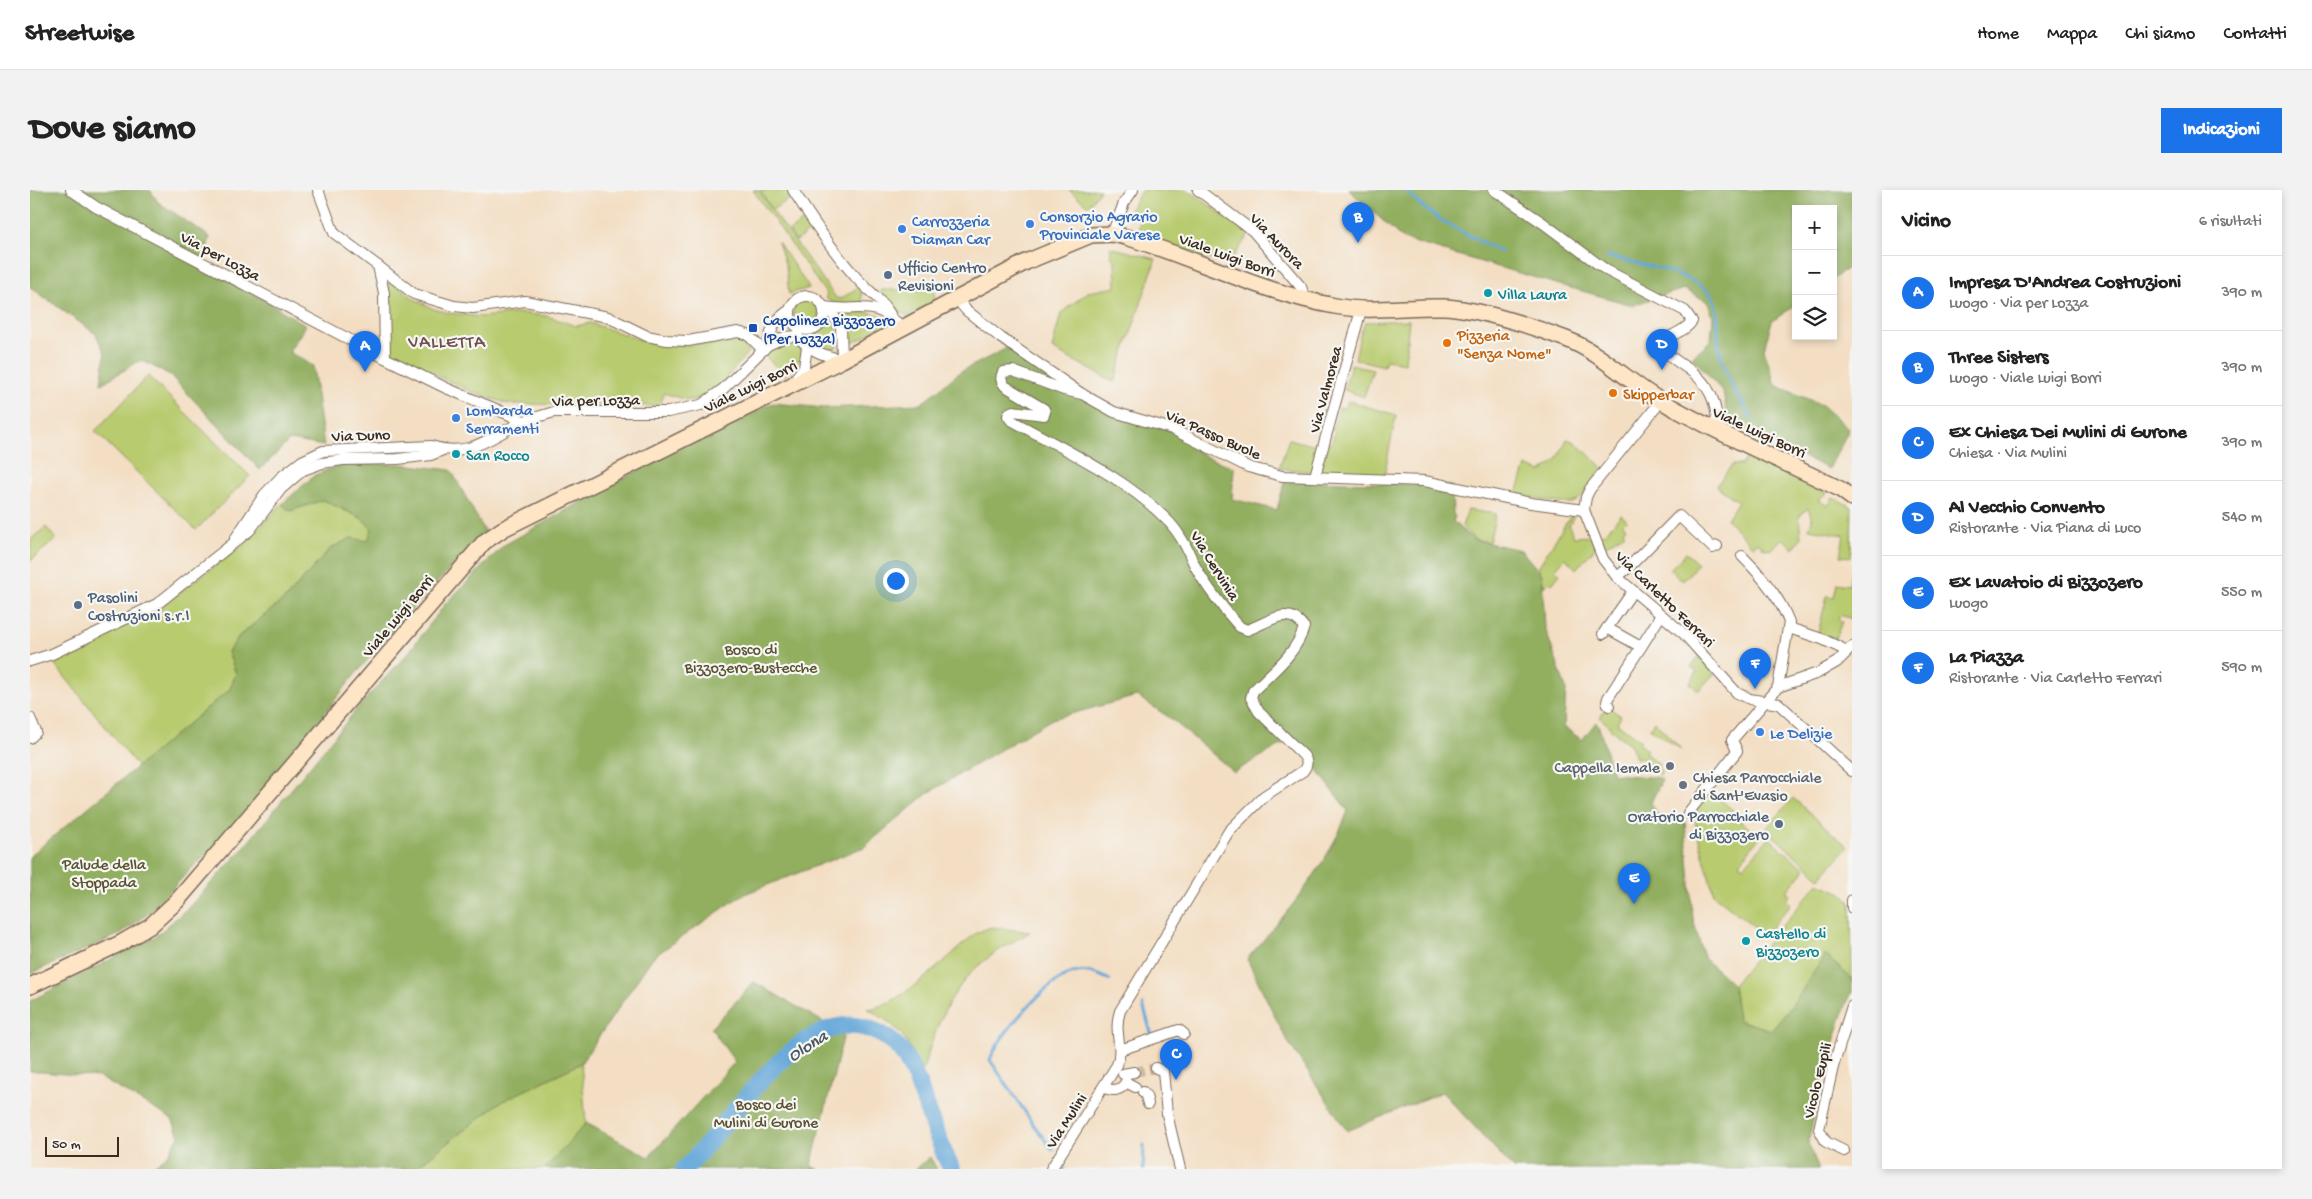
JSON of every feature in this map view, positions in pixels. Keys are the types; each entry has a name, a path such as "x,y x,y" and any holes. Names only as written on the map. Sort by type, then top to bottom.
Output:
{"main road":[{"name":"Viale Luigi Borri","path":"30,986 121,943 150,926 177,902 484,542 503,529 790,384 842,360 1026,262 1075,240 1112,234 1149,244 1305,298 1361,310 1444,307 1468,310 1539,330 1568,340 1594,354 1661,402 1717,431 1840,489 1852,498"}],"street":[{"name":"Via per Lozza","path":"71,190 96,207 385,358 446,388 524,421 554,412 668,412 701,405 723,389 766,348 785,337 799,332"},
{"path":"318,190 334,233 414,294 454,306 474,308 525,301 608,317 647,336 667,340 688,341 738,332 748,335 766,348"},
{"path":"794,190 841,260 882,301 890,314 903,328"},
{"path":"1112,234 1124,203 1133,190"},
{"name":"Via Aurora","path":"1198,190 1254,231 1301,286 1305,298"},
{"path":"1494,190 1543,223 1606,270 1685,311 1691,316 1692,321 1689,327 1671,334 1664,340 1663,348 1667,354 1698,376 1708,386 1717,418 1717,431"},
{"path":"378,266 384,293 385,358"},
{"path":"868,306 869,290"},
{"path":"804,296 815,297 826,307 841,326 842,360 824,356 807,347 792,321 790,310 795,300 804,296"},
{"name":"Via Passo Buole","path":"957,299 966,310 1001,338 1082,394 1114,412 1172,428 1248,467 1282,476 1424,481 1531,503 1584,510"},
{"path":"826,307 868,306 890,314"},
{"path":"799,332 817,326 823,318 826,307"},
{"name":"Via per Lozza","path":"766,348 771,328 779,316 790,310"},
{"name":"Via Valmorea","path":"1315,476 1361,310"},
{"path":"790,384 804,367 807,347"},
{"name":"Via Cervinia","path":"1082,394 1064,390 1013,371 1003,372 1001,377 1002,382 1006,386 1044,409 1045,412 1044,415 1039,416 1013,411 1008,416 1011,420 1106,474 1143,499 1171,524 1186,545 1196,567 1240,627 1247,630 1287,614 1298,618 1304,627 1301,639 1253,691 1251,698 1259,712 1303,754 1307,760 1307,766 1303,771 1264,796 1229,830 1155,954"},
{"path":"1584,510 1586,497 1590,489 1661,402"},
{"name":"Via Duno","path":"30,661 52,654 157,604 250,530 281,489 303,470 322,463 343,460 398,459 431,455 443,450 469,449 483,445 524,421"},
{"name":"Via Carletto Ferrari","path":"1584,510 1603,559 1617,576 1703,654 1737,694 1779,704 1852,771"},
{"path":"1617,576 1628,568 1679,516 1713,548 1717,546"},
{"path":"1742,556 1752,566 1785,612 1789,628 1778,687"},
{"path":"1633,591 1605,631 1641,647"},
{"path":"1609,706 1608,698 1661,615"},
{"path":"1688,813 1737,752 1732,740 1764,701 1778,687 1818,673 1837,662 1850,649 1789,628"},
{"path":"30,718 36,732 30,738"},
{"path":"1852,900 1852,908"},
{"name":"Via Mulini","path":"1129,1080 1116,1031 1120,1011 1155,954"},
{"name":"Vicolo Eupili","path":"1844,1151 1826,1142 1819,1129 1833,1067 1852,1006"},
{"path":"1120,1050 1179,1030 1184,1034"},
{"path":"1156,1068 1163,1071 1167,1114 1180,1169"},
{"path":"1129,1080 1146,1096 1148,1104"},
{"name":"Via Mulini","path":"1051,1169 1104,1087 1129,1080"},
{"name":"Via Mulini","path":"1104,1087 1113,1090 1122,1088 1129,1080"}],"green space":[{"path":"30,190 150,190 158,202 210,237 203,264 306,325 289,352 313,366 324,446 290,440 260,470 170,375 141,360 101,384 105,354 96,334 30,287"},
{"path":"753,190 758,190 836,298 841,299 861,285 862,303 843,304 825,298 827,295"},
{"path":"760,190 789,190 794,196 772,210"},
{"path":"1069,190 1100,190 1088,206"},
{"path":"1142,190 1188,190 1249,234 1228,265 1137,234 1142,213 1130,210"},
{"path":"1349,190 1852,190 1852,265 1837,276 1837,205 1792,205 1792,308 1772,321 1764,349 1775,385 1822,405 1849,429 1829,469 1728,421 1723,392 1692,357 1711,340 1713,317 1708,302 1684,289 1632,305 1403,239"},
{"path":"808,218 814,228 796,241 789,231"},
{"path":"778,242 809,288 789,294 786,267"},
{"path":"1110,247 1156,259 1114,382 1052,349 1061,313 1088,292 1116,287 1115,261 1112,258"},
{"path":"389,278 414,299 434,309 449,313 481,317 518,313 547,316 576,326 590,323 650,343 688,345 737,338 741,340 748,352 730,374 715,388 699,398 691,400 664,393 659,406 508,404 473,392 389,354"},
{"path":"880,290 934,290 935,302 908,316 892,309"},
{"path":"806,300 815,304 819,313 815,322 806,326 797,322 793,313 797,304"},
{"path":"862,311 882,316 889,325 846,346 837,313"},
{"path":"827,313 838,334 838,343 836,348 827,350 817,346 803,333 818,327 823,322"},
{"path":"1409,320 1405,363 1386,360 1384,366 1355,359 1365,322"},
{"path":"787,340 795,340 802,347 803,356 785,376 765,356 778,344"},
{"name":"Bosco di Bizzozero-Bustecche","path":"1007,348 1105,405 1174,432 1204,456 1234,468 1232,499 1277,510 1285,480 1452,486 1453,515 1455,516 1453,522 1474,540 1521,550 1542,575 1545,628 1566,689 1564,727 1582,740 1596,722 1613,774 1660,778 1662,780 1651,802 1656,813 1663,819 1672,822 1685,822 1693,919 1704,958 1733,985 1738,1020 1771,1030 1793,1004 1825,955 1852,979 1852,993 1847,1002 1825,1068 1808,1143 1819,1169 1514,1169 1442,1092 1347,1131 1285,1037 1247,959 1291,907 1317,871 1339,832 1348,811 1315,767 1309,754 1293,738 1234,772 1170,718 1137,696 1052,719 928,793 864,847 742,895 653,957 581,1063 499,1103 414,1169 150,1169 167,1156 179,1136 172,1119 99,1077 30,1071 30,1001 156,936 189,907 241,851 361,704 409,652 446,603 504,545 732,418 773,403 823,408 921,404 960,372"},
{"path":"1351,364 1373,370 1364,397 1344,390"},
{"path":"148,376 250,476 196,530 95,431"},
{"path":"1348,401 1396,415 1384,476 1325,473 1321,469 1328,443 1331,443 1335,433 1332,430 1339,408 1345,408"},
{"path":"1289,439 1320,447 1312,472 1279,468"},
{"path":"1567,439 1575,442 1603,468 1579,500 1563,503 1546,501 1517,493 1526,466 1541,472 1557,460"},
{"path":"1747,457 1827,493 1818,500 1828,506 1833,497 1852,507 1851,557 1840,556 1844,535 1809,529 1812,520 1808,508 1799,516 1801,538 1793,549 1783,538 1770,550 1763,548 1758,542 1753,546 1751,545 1727,519 1738,501 1716,486 1732,465 1742,465"},
{"name":"Palude della Stoppada","path":"343,464 401,464 451,470 485,532 408,613 353,677 232,831 192,868 149,913 120,934 30,974 30,856 230,689 236,673 228,652 239,636 286,598 331,548 351,538 368,541 372,529 361,518 323,500 290,511 282,504 315,475"},
{"path":"323,500 361,518 372,529 368,541 331,548 286,598 239,636 228,652 236,674 230,689 138,767 52,661 152,612 157,618 163,612 160,607 239,548 282,504 290,511"},
{"path":"1468,510 1496,514 1489,542 1474,539 1462,526"},
{"path":"1573,512 1575,513 1569,526 1574,537 1591,536 1596,547 1576,569 1565,558 1555,570 1560,574 1552,584 1549,582 1544,587 1542,575 1538,567"},
{"path":"1621,515 1627,520 1623,524 1626,528 1623,531 1625,533 1603,547 1600,536"},
{"path":"46,527 56,539 30,561 30,540"},
{"path":"1686,553 1698,564 1683,581 1670,569"},
{"path":"1851,575 1852,619 1840,615 1838,620 1842,622 1834,641 1818,633 1827,596 1834,597 1837,583 1849,585"},
{"path":"1699,656 1714,674 1698,691 1690,683 1697,671 1691,667"},
{"path":"1608,707 1621,716 1617,723 1641,741 1639,743 1647,750 1645,753 1659,764 1657,768 1662,772 1660,775 1641,758 1636,758 1631,745 1616,734 1600,717"},
{"path":"1654,721 1681,749 1650,729"},
{"path":"1709,790 1742,818 1740,821 1760,837 1739,863 1744,866 1769,838 1805,869 1786,892 1790,895 1786,900 1791,904 1765,935 1714,895 1696,828 1695,810"},
{"path":"1793,798 1848,847 1820,878 1766,829"},
{"path":"1818,883 1842,893 1851,902 1852,979 1825,955 1793,1004 1771,1030 1738,1020 1733,985"},
{"path":"991,927 1030,932 1002,948 976,968 956,991 936,1031 922,1073 902,1035 889,1022 868,1009 895,999 910,989 976,933"},
{"name":"Bosco dei Mulini di Gurone","path":"754,982 844,1034 811,1166 819,1169 545,1169 586,1123 649,1157 735,1062 711,1028"},
{"path":"581,1063 586,1123 545,1169 414,1169 499,1103"},
{"path":"930,1157 937,1169 916,1169"}],"waterway":[{"path":"1406,190 1426,210 1438,218 1501,252"},
{"path":"1607,256 1674,273 1687,278 1708,291 1716,307 1719,349 1725,370 1734,390 1752,418"},
{"path":"1053,1150 990,1060 1003,1036 1014,1022 1026,1008 1053,984 1077,972 1094,973 1110,980"},
{"path":"1143,1005 1152,1036"},
{"name":"Olona","path":"684,1169 768,1073 794,1050 820,1033 847,1026 874,1031 892,1042 901,1051 914,1073 936,1133 952,1169"},
{"path":"1143,1169 1144,1145"},
{"path":"1063,1161 1064,1169"}],"tunnel":[{"path":"1134,1072 1156,1068"}],"place":[{"name":"Consorzio Agrario Provinciale Varese","path":"1030,224"},
{"name":"Carrozzeria Diaman Car","path":"902,229"},
{"name":"Three Sisters","path":"1358,243"},
{"name":"Ufficio Centro Revisioni","path":"888,275"},
{"name":"Villa Laura","path":"1488,293"},
{"name":"Capolinea Bizzozero (Per Lozza)","path":"753,328"},
{"name":"Pizzeria \"Senza Nome\"","path":"1447,343"},
{"name":"Al Vecchio Convento","path":"1662,370"},
{"name":"Impresa D'Andrea Costruzioni","path":"365,372"},
{"name":"Skipperbar","path":"1613,393"},
{"name":"Lombarda Serramenti","path":"456,418"},
{"name":"San Rocco","path":"456,454"},
{"name":"Pasolini Costruzioni s.r.l","path":"78,605"},
{"name":"La Piazza","path":"1755,689"},
{"name":"Le Delizie","path":"1760,732"},
{"name":"Cappella Iemale","path":"1670,766"},
{"name":"Chiesa Parrocchiale di Sant'Evasio","path":"1683,785"},
{"name":"Oratorio Parrocchiale di Bizzozero","path":"1779,824"},
{"name":"Ex Lavatoio di Bizzozero","path":"1634,904"},
{"name":"Castello di Bizzozero","path":"1746,941"},
{"name":"Ex Chiesa Dei Mulini di Gurone","path":"1176,1080"}],"district":[{"name":"VALLETTA","path":"447,341"}]}
